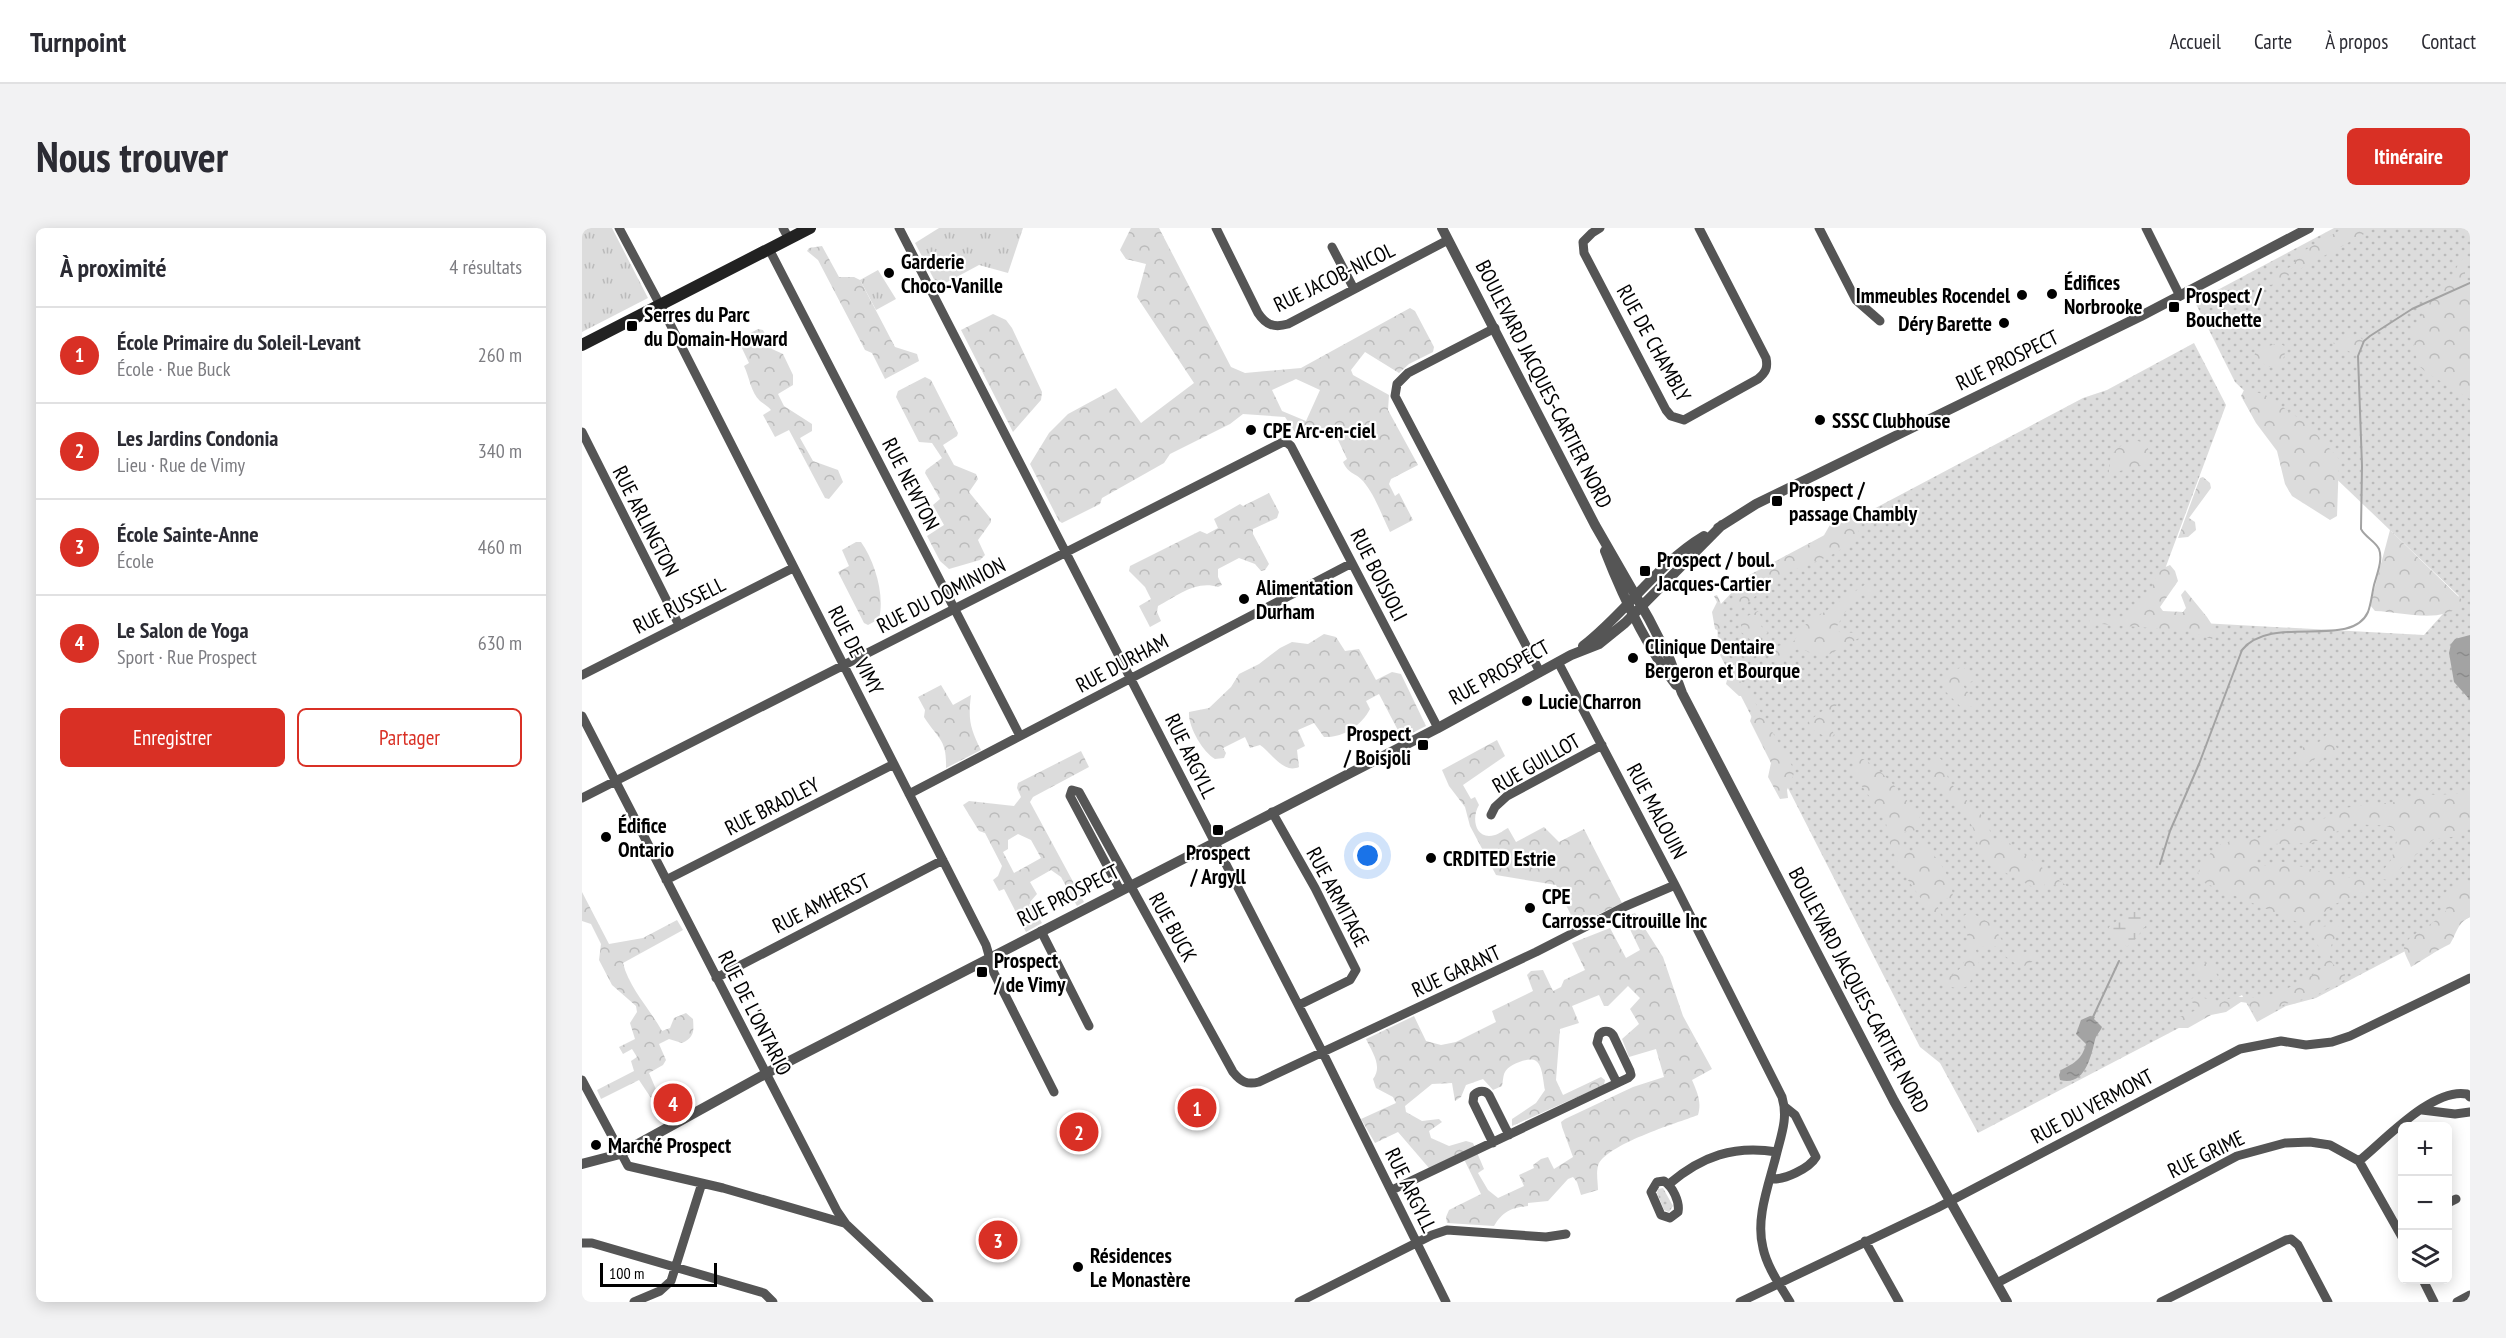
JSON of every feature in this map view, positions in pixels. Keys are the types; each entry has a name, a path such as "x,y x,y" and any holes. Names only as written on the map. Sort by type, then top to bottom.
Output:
{"main road":[{"path":"582,345 770,249 786,233 810,228"}],"street":[{"name":"RUE DE VIMY","path":"619,228 986,945 994,973 1054,1092"},
{"name":"RUE ARGYLL","path":"899,228 1299,1005 1446,1302"},
{"name":"RUE JACOB-NICOL","path":"1216,228 1258,313 1269,325 1280,326 1288,324 1448,240"},
{"name":"BOULEVARD JACQUES-CARTIER NORD","path":"1442,228 1635,605 1670,660 1682,693 1894,1101 2007,1302"},
{"name":"RUE DE CHAMBLY","path":"1600,228 1583,242 1584,253 1666,410 1671,416 1684,420 1758,379 1767,366 1766,358 1699,228"},
{"path":"1819,228 1856,300 1880,321"},
{"path":"2146,228 2180,296"},
{"name":"RUE PROSPECT","path":"582,1164 620,1154 766,1073 1438,728 1571,655 1635,605 1722,525 1756,504 2180,296 2308,228"},
{"path":"1332,247 1354,289"},
{"name":"RUE NEWTON","path":"770,249 1020,736"},
{"path":"1495,328 1407,374 1397,384 1395,396 1540,672"},
{"name":"RUE ARLINGTON","path":"582,432 679,625"},
{"name":"RUE DU DOMINION","path":"582,798 1284,441"},
{"name":"RUE BOISJOLI","path":"1284,441 1291,446 1438,728"},
{"name":"RUE DURHAM","path":"909,794 1352,563"},
{"name":"RUE RUSSELL","path":"582,675 793,568"},
{"name":"RUE MALOUIN","path":"1558,662 1775,1081 1785,1107 1785,1125 1761,1222 1760,1236 1766,1257 1790,1302"},
{"name":"RUE DE L'ONTARIO","path":"582,716 837,1211 846,1224 929,1302"},
{"name":"RUE GUILLOT","path":"1491,815 1495,807 1507,796 1602,746"},
{"name":"RUE BRADLEY","path":"666,880 894,764"},
{"name":"RUE BUCK","path":"1124,888 1079,792 1072,790 1070,796 1124,888 1233,1072 1240,1081 1249,1084"},
{"name":"RUE ARMITAGE","path":"1272,812 1315,888 1356,970 1350,980 1299,1005"},
{"name":"RUE AMHERST","path":"716,978 943,860"},
{"name":"RUE GARANT","path":"1249,1084 1259,1082 1323,1053 1536,952 1626,906 1675,885"},
{"path":"1041,931 1089,1026"},
{"name":"RUE DU VERMONT","path":"1740,1302 1950,1200 2240,1048 2281,1041 2306,1045 2332,1042 2350,1036 2470,978"},
{"path":"1392,1190 1628,1078 1631,1075 1630,1071 1613,1035 1603,1032 1597,1037 1597,1042 1617,1083"},
{"path":"582,1080 628,1166 702,1183 846,1224"},
{"path":"1493,1143 1473,1102 1473,1097 1478,1092 1484,1091 1489,1095 1509,1135"},
{"path":"2359,1161 2402,1122 2421,1110 2454,1093 2467,1094 2470,1097"},
{"name":"RUE MALOUIN","path":"1771,1179 1783,1178 1812,1163 1816,1157 1795,1115 1785,1107"},
{"path":"2421,1110 2455,1114 2470,1112"},
{"name":"RUE GRIME","path":"1997,1283 2228,1162 2262,1148 2285,1143 2330,1144 2359,1161 2398,1225"},
{"path":"1669,1184 1728,1151 1742,1149 1777,1152"},
{"path":"634,1302 660,1291 671,1281 702,1183"},
{"path":"1299,1302 1432,1235 1455,1229 1546,1237 1566,1234"},
{"path":"2161,1302 2286,1239 2291,1239 2298,1245 2328,1302"},
{"path":"1864,1241 1899,1302"},
{"path":"582,1243 592,1242 764,1293 773,1302"},
{"path":"2425,1284 2434,1302"},
{"path":"2457,1302 2470,1295"}],"green space":[{"path":"582,228 612,228 648,298 582,332"},
{"path":"939,228 1023,228 1008,273 979,265 938,287 915,243"},
{"path":"1131,228 1159,228 1231,367 1245,373 1301,368 1410,308 1415,311 1434,347 1433,352 1409,364 1399,373 1365,352 1351,370 1353,375 1389,395 1388,410 1418,465 1391,479 1389,484 1395,496 1399,493 1413,520 1390,532 1367,487 1345,466 1343,462 1347,459 1331,425 1304,439 1298,437 1285,417 1243,414 1230,424 1170,454 1164,463 1102,498 1100,504 1062,523 1059,521 1030,464 1049,433 1068,414 1116,388 1141,423 1194,383 1137,297 1146,264 1126,259 1120,250","holes":["1296,379 1320,390 1306,421 1282,411 1272,390"]},
{"path":"2334,228 2470,228 2470,917 2316,998 2286,1006 2257,1022 2242,995 1978,1133 1940,1063 1920,1047 1718,651 1717,608 1739,585 1736,582 2083,398 2107,390 2194,343 2226,405 2146,620 2424,635 2459,596 2235,382 2195,302"},
{"path":"2344,228 2375,228 2271,285 2265,283 2279,266 2284,270 2294,265 2298,254"},
{"path":"822,246 839,277 854,277 860,280 895,347 917,354 919,361 885,379 872,353 865,350 818,260 807,251 809,248"},
{"path":"2466,257 2465,274 2470,288 2470,399 2418,365 2411,330 2425,311 2423,300 2447,286 2460,261"},
{"path":"878,270 896,299 876,310 860,280"},
{"path":"993,314 1006,320 1012,328 1042,392 1041,400 1013,432 961,330"},
{"path":"758,329 763,330 772,349 783,354 793,375 793,385 778,394 784,406 812,424 812,431 800,438 813,461 838,470 843,482 829,499 825,498 789,430 775,437 763,415 771,410 754,394 744,366 749,363 739,342 741,338"},
{"path":"2357,334 2364,341 2359,351 2352,353 2333,343"},
{"path":"2279,343 2286,347 2284,357 2277,367 2268,367 2254,357 2256,350"},
{"path":"925,377 931,380 958,433 943,445 954,465 976,474 978,479 969,492 991,519 978,540 985,555 980,560 949,569 940,561 927,536 944,525 933,505 940,499 925,473 942,458 932,443 919,442 896,397 898,391"},
{"path":"2244,390 2264,394 2307,424 2339,459 2337,516 2330,520 2292,496 2285,484 2277,451 2256,423 2241,396"},
{"path":"2135,440 2147,444 2150,457 2145,464 2109,474 2114,451"},
{"path":"2203,477 2210,483 2211,488 2189,518 2195,522 2196,530 2188,537 2178,538 2200,478"},
{"path":"1269,493 1279,512 1277,518 1253,529 1253,534 1269,564 1265,570 1261,571 1255,564 1239,558 1218,569 1218,577 1222,585 1194,587 1158,606 1157,612 1161,621 1150,627 1139,606 1151,599 1145,587 1129,571 1130,566 1200,531 1207,534 1218,528 1214,519 1240,504 1243,506"},
{"path":"1850,513 1854,515 1859,531 1844,548 1780,577 1737,612 1731,605 1749,576 1823,537 1831,523"},
{"path":"2390,530 2464,603 2444,614 2422,616 2375,611 2370,605"},
{"path":"856,542 861,542 871,559 880,589 879,619 868,625 864,623 838,572 849,566 842,550"},
{"path":"2170,565 2178,581 2160,607 2163,611 2183,612 2186,608 2181,595 2185,590 2216,631 2212,639 2188,631 2089,623 2090,619 2124,617 2149,593 2159,570"},
{"path":"1866,584 1880,591 1863,595 1852,602 1836,628 1839,632 1857,633 1859,638 1828,655 1820,657 1800,648 1785,655 1778,663 1772,662 1770,648 1793,642 1805,625"},
{"path":"1717,595 1724,616 1723,630 1719,631 1715,629 1712,612 1717,602 1714,596"},
{"path":"1758,611 1763,620 1761,626 1768,633 1760,637 1759,647 1741,632 1741,619"},
{"path":"1324,634 1336,637 1345,651 1359,649 1376,680 1392,672 1401,674 1426,726 1402,738 1379,694 1366,701 1370,709 1362,721 1345,733 1324,737 1314,723 1298,730 1305,746 1297,750 1299,767 1288,768 1260,745 1250,748 1245,737 1223,748 1226,753 1224,758 1215,759 1210,756 1194,732 1189,712 1209,708 1231,687 1239,674 1259,664 1280,648 1292,642 1308,644"},
{"path":"1962,667 1972,674 1973,681 1963,685 1979,706 1961,707 1944,690 1944,675"},
{"path":"1727,680 1743,682 1795,771 1787,790 1788,798 1780,799 1768,777 1771,763 1750,721 1753,712 1744,696 1739,696 1726,684"},
{"path":"941,685 953,705 971,695 971,724 981,750 946,768 943,745 924,717 925,710 918,697"},
{"path":"1842,696 1844,698 1830,715 1834,735 1829,739 1810,728 1809,721"},
{"path":"2328,733 2334,736 2335,745 2340,753 2337,756 2321,754 2307,764 2289,760 2306,745 2319,742"},
{"path":"1497,740 1505,756 1463,785 1471,799 1475,797 1479,805 1475,822 1479,832 1488,836 1508,828 1516,842 1544,827 1559,842 1584,829 1622,903 1576,925 1556,885 1496,875 1470,826 1465,807 1449,786 1442,770"},
{"path":"1081,751 1089,767 1033,797 1030,802 1084,902 1077,906 1061,877 1051,870 1030,882 1037,894 1030,902 1042,923 1026,932 1004,889 999,891 993,880 998,876 1002,866 985,833 979,831 963,805 969,801 1014,806 1021,797 1017,788 1018,783","holes":["1018,834 1031,840 1041,858 1014,873 1003,852 1008,849 1008,840"]},
{"path":"1936,755 1944,762 1946,774 1952,784 1983,817 1992,840 2008,842 2072,890 2044,882 2045,887 2042,892 1989,864 1979,848 1973,828 1962,809 1931,775 1931,756"},
{"path":"1852,756 1860,758 1878,770 1897,789 1919,817 1922,829 1904,832 1903,847 1912,852 1916,846 1926,846 1944,869 1953,898 1941,899 1937,905 1946,927 1940,926 1901,870 1890,844 1885,818 1856,778"},
{"path":"2421,793 2435,795 2470,793 2470,821 2460,836 2434,839 2387,880 2383,879 2382,872 2391,860 2398,838 2393,828 2384,826 2356,823 2312,843 2273,844 2266,848 2262,856 2255,861 2256,866 2267,866 2279,861 2345,878 2370,877 2375,883 2372,888 2333,905 2314,921 2315,925 2321,927 2338,924 2340,929 2330,949 2330,954 2333,964 2345,974 2344,980 2315,996 2285,1004 2257,1020 2248,1003 2241,1002 2226,1012 2211,1015 2188,1028 2175,1028 2174,1023 2177,1018 2199,1009 2190,1000 2197,995 2219,1004 2234,997 2263,997 2290,987 2322,968 2324,956 2307,926 2200,881 2198,872 2214,849 2228,842 2262,836 2291,824 2316,823 2343,808 2395,802"},
{"path":"2470,881 2470,917 2460,925 2450,944 2411,967 2404,950 2406,943 2447,909 2437,902 2444,894 2455,886"},
{"path":"582,892 609,944 643,938 677,920 683,930 623,963 635,990 662,1031 670,1028 674,1018 686,1013 693,1019 692,1034 689,1039 682,1043 669,1039 659,1044 666,1060 663,1065 649,1073 658,1094 651,1098 639,1080 601,1099 597,1090 634,1071 631,1061 637,1057 632,1049 623,1054 619,1047 635,1039 630,1023 637,1012 636,1006 612,985 599,960 601,944 591,924 582,921"},
{"path":"2132,909 2146,919 2147,924 2127,947 2110,932 2109,927"},
{"path":"1970,912 1992,924 2003,942 1998,946 1979,947 1976,950 1979,964 1968,986 1960,989 1939,984 1940,979 1958,971 1967,955 1968,936 1962,917"},
{"path":"1635,913 1663,957 1683,1016 1712,1069 1692,1080 1699,1101 1698,1115 1642,1136 1613,1150 1603,1158 1598,1166 1598,1190 1581,1195 1573,1177 1568,1179 1548,1201 1528,1203 1528,1206 1508,1211 1494,1226 1447,1223 1446,1217 1449,1210 1481,1194 1461,1153 1429,1168 1398,1132 1375,1143 1361,1119 1396,1103 1393,1097 1376,1088 1373,1079 1377,1064 1366,1039 1414,1016 1426,1041 1441,1045 1456,1042 1496,1022 1492,1011 1533,991 1527,975 1531,971 1543,970 1553,991 1561,987 1564,980 1585,970 1572,943 1610,928 1626,958 1640,950 1624,917","holes":["1628,986 1640,998 1630,1009 1639,1024 1622,1039 1629,1057 1656,1049 1664,1077 1633,1087 1561,1122 1573,1157 1554,1169 1548,1157 1541,1159 1533,1165 1534,1168 1519,1175 1524,1186 1498,1198 1488,1190 1478,1173 1484,1169 1473,1143 1466,1141 1449,1146 1431,1138 1429,1131 1442,1122 1439,1119 1422,1121 1406,1112 1405,1106 1432,1084 1452,1083 1455,1101 1461,1097 1466,1085 1483,1079 1493,1090 1502,1086 1507,1069 1519,1062 1529,1060 1538,1063 1545,1090 1536,1103 1512,1119 1512,1126 1604,1085 1605,1080 1601,1077 1563,1095 1556,1080 1560,1029 1579,1023 1572,1006 1599,995 1604,1006 1608,1006"]},
{"path":"2029,951 2039,958 2021,968 2001,953 2019,954"},
{"path":"2199,961 2211,964 2222,984 2199,975 2195,966"},
{"path":"1663,1188 1673,1206 1669,1212 1664,1210 1657,1193 1658,1189"}],"water":[{"path":"2470,635 2470,700 2454,682 2449,653 2455,639"},
{"path":"2090,1016 2095,1017 2094,1019 2102,1027 2089,1062 2081,1075 2075,1079 2060,1080 2061,1070 2074,1063 2082,1053 2086,1044 2076,1034 2081,1020"}],"waterway":[{"path":"2160,864 2170,831 2199,764 2242,650 2255,639 2272,634 2345,629 2359,623 2368,612 2380,558 2379,549 2361,529 2362,466 2358,356 2364,341 2412,309 2470,283"},
{"path":"2093,1017 2119,961"}],"place":[{"name":"Garderie Choco-Vanille","path":"889,273"},
{"name":"Édifices Norbrooke","path":"2052,294"},
{"name":"Immeubles Rocendel","path":"2022,295"},
{"name":"Prospect / Bouchette","path":"2174,307"},
{"name":"Déry Barette","path":"2004,323"},
{"name":"Serres du Parc du Domain-Howard","path":"632,326"},
{"name":"SSSC Clubhouse","path":"1820,420"},
{"name":"CPE Arc-en-ciel","path":"1251,430"},
{"name":"Prospect / passage Chambly","path":"1777,501"},
{"name":"Prospect / boul. Jacques-Cartier","path":"1645,571"},
{"name":"Alimentation Durham","path":"1244,599"},
{"name":"Clinique Dentaire Bergeron et Bourque","path":"1633,658"},
{"name":"Lucie Charron","path":"1527,701"},
{"name":"Prospect / Boisjoli","path":"1423,745"},
{"name":"Prospect / Argyll","path":"1218,830"},
{"name":"Édifice Ontario","path":"606,837"},
{"name":"CRDITED Estrie","path":"1431,858"},
{"name":"CPE Carrosse-Citrouille Inc","path":"1530,908"},
{"name":"Prospect / de Vimy","path":"982,972"},
{"name":"Le Salon de Yoga","path":"673,1103"},
{"name":"École Primaire du Soleil-Levant","path":"1197,1108"},
{"name":"Les Jardins Condonia","path":"1079,1132"},
{"name":"Marché Prospect","path":"596,1145"},
{"name":"École Sainte-Anne","path":"998,1240"},
{"name":"Résidences Le Monastère","path":"1078,1267"}]}
